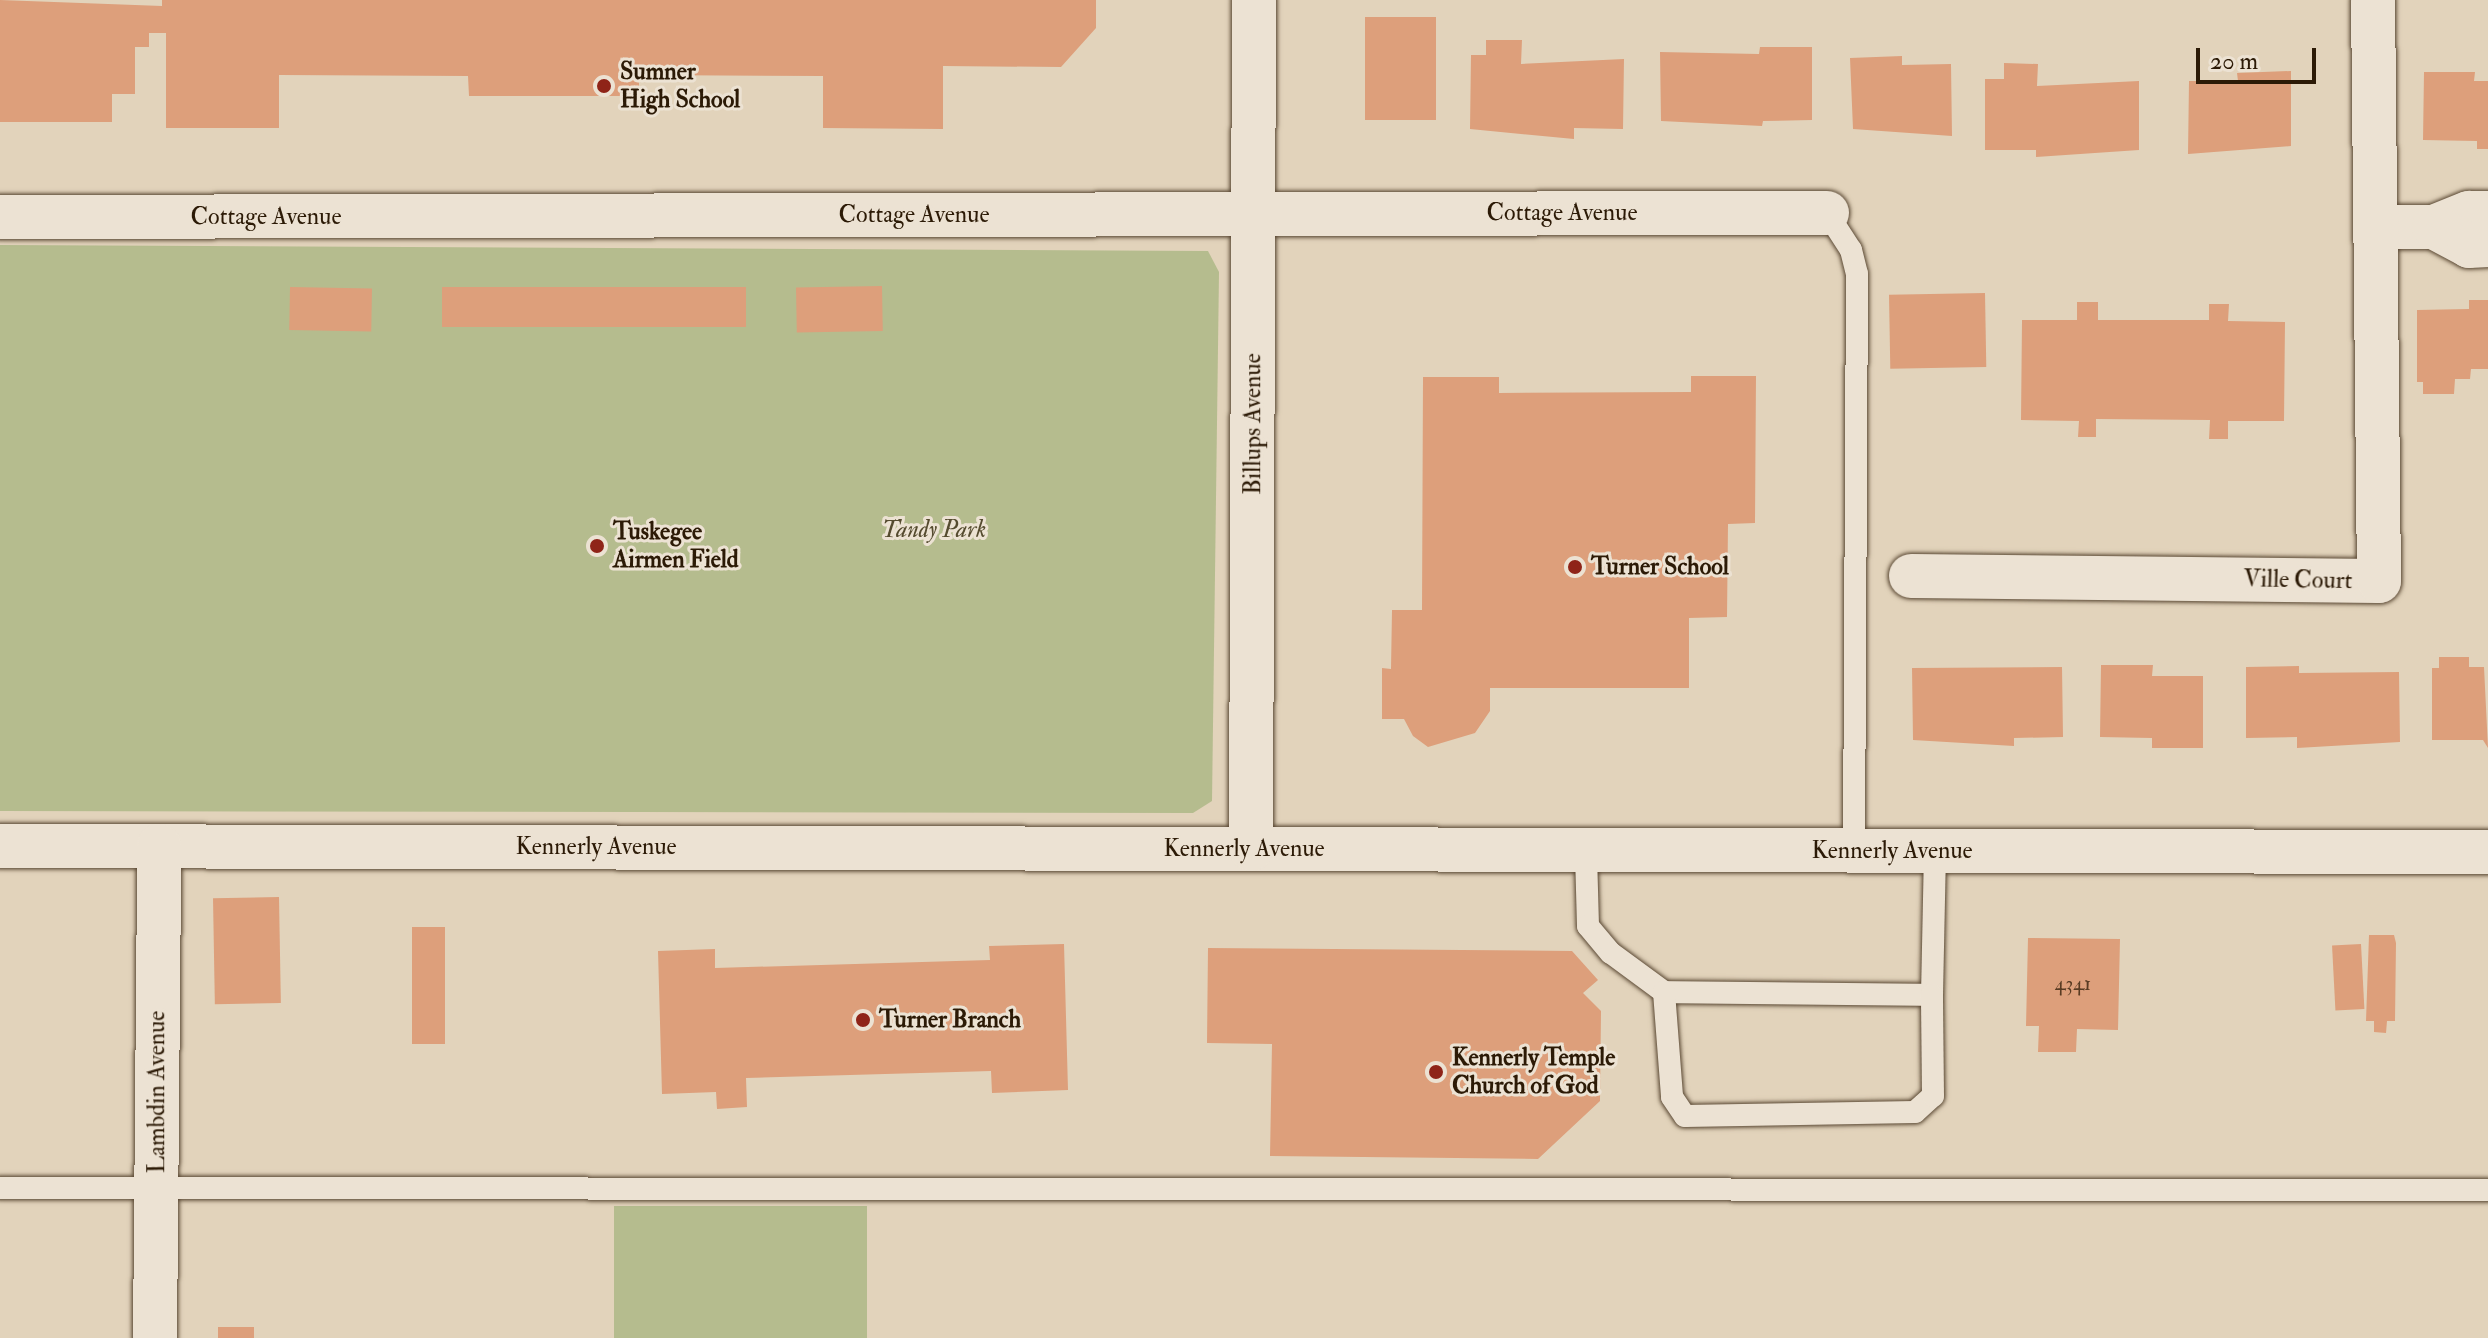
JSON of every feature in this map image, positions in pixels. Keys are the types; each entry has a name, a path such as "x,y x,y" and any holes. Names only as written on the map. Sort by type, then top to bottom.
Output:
{"street":[{"name":"Billups Avenue","path":"1251,849 1254,0"},
{"name":"Ville Court","path":"1911,576 2379,581 2373,0"},
{"name":"Cottage Avenue","path":"0,217 1827,213"},
{"path":"2376,227 2434,227 2469,213 2488,213"},
{"path":"2434,227 2469,246 2488,245"},
{"name":"Kennerly Avenue","path":"0,846 1251,849 1586,854 1854,850 2488,852"},
{"name":"Lambdin Avenue","path":"155,1338 159,846"}],"lane":[{"path":"1827,213 1857,274 1854,850"},
{"path":"1664,992 1672,1097 1685,1116 1915,1112 1933,1096 1935,851"},
{"path":"1586,854 1588,926 1611,953 1664,992 1932,995"},
{"path":"0,1188 2488,1190"}],"green space":[{"name":"Tandy Park","path":"0,245 1208,251 1219,272 1212,801 1193,813 0,811"},
{"path":"614,1206 867,1206 867,1338 614,1338"}],"building":[{"path":"0,0 162,6 162,0 1096,0 1096,28 1061,67 943,66 943,129 823,128 823,76 639,75 639,96 469,96 468,76 279,75 279,128 166,128 166,33 149,33 149,47 135,47 135,94 112,94 112,122 0,122"},
{"path":"1365,17 1436,17 1436,120 1365,120"},
{"path":"1486,40 1522,40 1521,64 1624,59 1623,129 1574,128 1574,139 1470,129 1471,55 1486,55"},
{"path":"1760,47 1812,47 1812,120 1763,121 1762,126 1661,121 1660,52 1759,54"},
{"path":"1902,56 1902,65 1951,64 1952,136 1853,129 1850,58"},
{"path":"2004,63 2038,64 2037,86 2139,81 2139,150 2036,157 2036,150 1985,150 1985,79 2004,79"},
{"path":"2291,71 2291,146 2188,154 2189,81 2238,81 2237,73"},
{"path":"2424,72 2475,72 2474,81 2488,81 2488,149 2477,149 2477,141 2423,140"},
{"path":"882,286 883,331 797,332 796,288"},
{"path":"290,287 372,288 371,331 289,330"},
{"path":"442,287 746,287 746,327 442,327"},
{"path":"1985,293 1986,367 1890,369 1889,295"},
{"path":"2469,300 2488,300 2488,369 2471,369 2470,379 2455,379 2454,394 2423,394 2423,382 2417,382 2417,310 2469,309"},
{"path":"2077,302 2098,302 2098,320 2209,320 2209,304 2229,304 2228,321 2285,322 2284,421 2228,421 2228,439 2209,439 2210,420 2096,419 2096,437 2078,437 2079,421 2021,420 2022,320 2077,320"},
{"name":"Turner School","path":"1691,376 1756,376 1755,523 1728,524 1727,617 1689,618 1689,688 1490,688 1490,711 1475,733 1428,747 1413,736 1404,719 1382,719 1382,668 1391,669 1392,610 1422,610 1423,377 1499,377 1499,393 1691,392"},
{"path":"2439,657 2469,657 2469,667 2484,667 2488,748 2483,740 2432,740 2432,668 2439,668"},
{"path":"2101,665 2153,665 2152,676 2203,676 2203,748 2152,748 2152,738 2100,737"},
{"path":"2299,666 2299,673 2399,672 2400,742 2297,748 2297,737 2246,738 2246,667"},
{"path":"2062,667 2063,737 2014,738 2014,746 1913,740 1912,668"},
{"path":"279,897 281,1003 215,1004 213,898"},
{"path":"412,927 445,927 445,1044 412,1044"},
{"path":"2369,935 2394,935 2396,943 2395,1021 2387,1021 2386,1033 2374,1032 2374,1021 2366,1021"},
{"path":"2028,938 2120,939 2118,1030 2077,1029 2076,1052 2038,1052 2039,1026 2026,1026"},
{"name":"Turner Branch","path":"1064,944 1068,1090 992,1093 991,1071 746,1078 747,1107 717,1109 716,1092 662,1094 658,951 715,949 715,968 990,960 989,946"},
{"path":"2361,944 2364,1009 2335,1010 2332,946"},
{"name":"Kennerly Temple Church of God","path":"1208,948 1572,951 1598,980 1583,993 1601,1011 1600,1101 1538,1159 1270,1156 1272,1044 1207,1043"},
{"path":"218,1327 254,1327 254,1338 218,1338"}],"place":[{"name":"Sumner High School","path":"604,86"},
{"name":"Tuskegee Airmen Field","path":"597,546"},
{"name":"Turner School","path":"1575,567"},
{"name":"Turner Branch","path":"863,1020"},
{"name":"Kennerly Temple Church of God","path":"1436,1072"}]}
